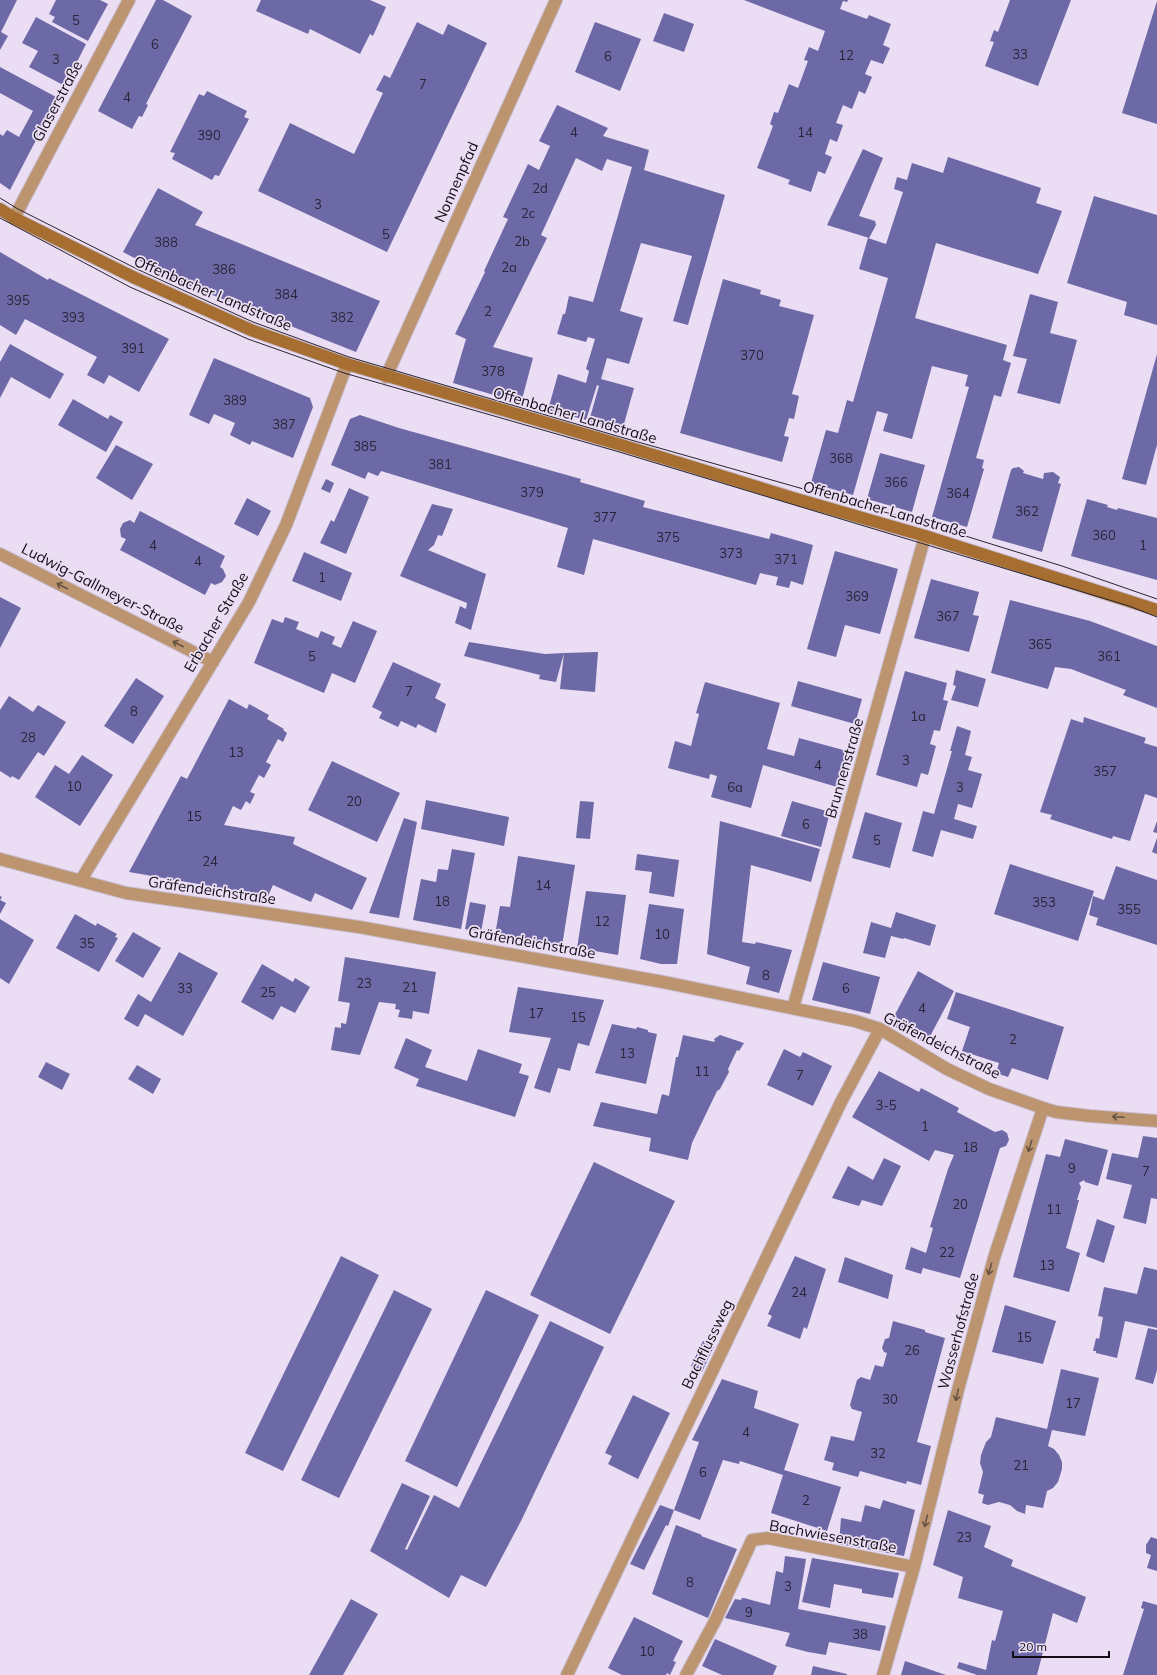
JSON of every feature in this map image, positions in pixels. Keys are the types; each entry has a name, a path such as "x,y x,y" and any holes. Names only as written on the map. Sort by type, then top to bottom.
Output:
{"main road":[{"name":"Offenbacher Landstraße","path":"0,209 14,218 135,278 251,330 347,364 386,377 618,444 793,498 925,536 1157,610"}],"street":[{"name":"Glaserstraße","path":"14,218 129,0"},
{"name":"Nonnenpfad","path":"386,377 556,0"},
{"name":"Erbacher Straße","path":"80,880 249,602 286,525 347,364"},
{"name":"Brunnenstraße","path":"793,1008 925,536"},
{"name":"Ludwig-Gallmeyer-Straße","path":"0,554 213,662"},
{"name":"Gräfendeichstraße","path":"0,860 126,893 358,927 663,982 855,1022 880,1029 947,1069 989,1089 1043,1108"},
{"name":"Bachflussweg","path":"567,1675 841,1102 880,1029"},
{"path":"1043,1108 1056,1112 1090,1116 1157,1121"},
{"name":"Wasserhofstraße","path":"883,1675 914,1567 956,1398 994,1258 1043,1108"},
{"name":"Bachwiesenstraße","path":"686,1675 715,1621 752,1540 768,1538 914,1567"}],"building":[{"path":"0,0 17,0 1,32 8,36 0,50"},
{"path":"56,0 100,0 108,4 88,41 52,22 55,17 49,14"},
{"path":"156,0 163,0 192,16 146,104 148,105 142,117 139,116 132,129 98,111"},
{"path":"261,0 370,0 386,7 373,36 370,34 360,54 310,29 308,34 256,11"},
{"path":"744,0 848,0 847,2 843,1 840,9 867,19 869,15 891,24 883,45 890,48 883,64 871,60 865,74 872,77 865,94 859,91 852,109 843,105 836,123 843,125 837,142 830,139 825,154 832,157 825,174 818,171 811,192 788,184 790,180 757,168 773,126 770,124 774,112 778,113 789,84 798,88 808,61 804,60 809,47 818,51 825,31"},
{"path":"1010,0 1071,0 1038,86 985,66 994,42 990,41 994,30 998,32"},
{"path":"1157,1 1157,124 1122,113"},
{"path":"664,13 694,24 684,52 653,41"},
{"path":"36,17 86,44 65,86 29,67 38,51 22,43"},
{"path":"417,22 443,35 448,24 487,43 387,252 258,191 290,123 354,154 383,93 376,90 384,75 390,78"},
{"path":"595,22 641,39 620,91 575,72"},
{"path":"0,67 58,98 10,190 0,183 0,134 3,136 7,130 19,137 33,111 0,93"},
{"path":"207,91 247,111 244,117 249,119 219,176 215,175 212,180 172,159 175,153 170,152 199,94 204,96"},
{"path":"557,105 608,128 603,136 649,150 644,170 725,195 688,325 673,321 692,256 641,243 620,311 643,318 629,364 607,358 601,379 634,388 622,431 589,421 599,386 597,385 586,420 548,410 558,374 586,383 589,371 586,369 595,339 588,337 586,342 557,334 563,314 565,314 569,296 593,302 632,167 607,159 602,171 576,158 541,235 547,238 493,347 533,358 521,403 453,383 466,339 455,334 485,272 484,271 508,219 503,217 528,164 539,170 550,146 539,141"},
{"path":"863,149 883,158 859,216 875,221 876,225 869,238 827,225"},
{"path":"948,157 1041,188 1036,203 1062,211 1038,274 936,243 915,318 1007,345 1003,360 1011,363 1001,397 994,395 976,458 984,460 982,468 984,469 967,527 932,517 969,387 965,386 968,375 932,366 912,439 883,431 888,414 877,411 853,495 811,483 826,430 838,433 847,400 853,402 888,278 859,269 868,238 886,244 903,192 894,189 897,177 907,180 912,163 943,173"},
{"path":"158,188 203,212 195,225 380,301 356,352 182,283 123,252"},
{"path":"1094,196 1157,215 1157,325 1124,315 1127,302 1067,283"},
{"path":"0,252 48,280 49,278 169,339 139,392 109,375 104,384 87,375 97,357 25,319 16,335 0,325"},
{"path":"723,279 761,290 760,294 781,300 779,306 814,315 792,394 799,396 794,419 789,418 784,436 789,437 782,462 680,433"},
{"path":"1030,294 1058,302 1050,333 1077,340 1060,404 1017,393 1027,359 1013,356"},
{"path":"10,344 64,374 50,399 11,377 0,398 0,362"},
{"path":"1157,354 1157,445 1146,485 1122,479"},
{"path":"214,358 310,398 313,407 293,458 252,441 250,445 230,435 235,423 214,414 209,424 189,415"},
{"path":"73,399 108,419 110,415 123,422 106,452 58,425"},
{"path":"360,415 399,428 581,479 580,482 645,501 643,507 769,539 771,533 813,545 803,585 791,581 789,588 776,585 778,577 760,573 756,585 593,539 584,575 557,567 568,528 381,471 378,476 368,472 365,479 331,465 350,419"},
{"path":"116,445 153,464 132,500 96,478"},
{"path":"880,453 925,465 912,512 867,499"},
{"path":"1019,467 1024,471 1023,473 1043,479 1044,473 1053,472 1060,477 1058,483 1061,484 1042,552 992,538 1011,470"},
{"path":"326,479 334,483 330,493 321,489"},
{"path":"349,488 369,497 346,554 320,543 331,520 334,522"},
{"path":"247,498 271,511 258,536 234,524"},
{"path":"1087,499 1108,505 1107,507 1117,510 1118,508 1157,518 1157,580 1071,556"},
{"path":"432,504 453,509 442,536 438,535 434,545 428,550 486,574 471,630 455,623 460,606 466,609 467,603 400,576"},
{"path":"140,511 225,556 220,567 223,569 226,576 222,582 215,585 211,583 205,595 120,550 126,539 121,537 120,529 123,523 130,520 134,523"},
{"path":"835,551 898,569 880,634 845,625 836,657 807,649"},
{"path":"304,552 352,573 341,601 292,581"},
{"path":"931,579 979,592 973,615 979,616 969,652 914,638"},
{"path":"0,597 21,608 0,648"},
{"path":"1010,600 1090,621 1157,646 1157,708 1123,695 1126,690 1071,669 1055,667 1048,689 991,673"},
{"path":"285,617 299,622 296,629 318,638 321,631 335,637 332,644 341,648 353,621 377,631 355,683 332,673 324,693 254,663 272,619 283,623"},
{"path":"469,642 545,654 564,653 556,682 539,679 540,675 464,656"},
{"path":"598,652 595,692 560,689 564,653"},
{"path":"393,662 441,684 435,698 446,704 436,733 418,724 416,728 401,721 398,727 379,718 382,712 372,707"},
{"path":"956,670 986,679 978,707 951,700 956,686 953,685"},
{"path":"905,671 947,683 943,700 948,701 940,731 934,730 930,744 936,746 928,775 921,773 917,787 876,775"},
{"path":"136,678 164,696 133,744 104,726"},
{"path":"798,681 862,699 855,724 791,706"},
{"path":"705,682 780,703 767,749 794,756 799,738 847,751 837,787 763,765 751,808 711,797 717,776 710,774 709,779 668,768 675,741 691,746 699,714 696,713"},
{"path":"9,696 33,712 38,705 66,722 44,756 38,752 19,780 12,776 11,778 0,771 0,710"},
{"path":"229,699 247,709 249,704 269,715 267,719 284,729 283,730 287,733 283,742 278,739 266,762 271,765 264,778 259,775 250,792 255,794 250,804 246,801 241,810 233,806 224,825 295,837 293,844 367,878 352,910 315,893 311,902 273,885 268,896 129,872 181,776 187,779"},
{"path":"1084,717 1146,738 1144,743 1157,747 1157,798 1145,794 1130,841 1113,836 1112,839 1050,819 1052,815 1040,812 1071,719 1083,723"},
{"path":"957,726 971,731 965,755 972,757 968,770 982,774 972,808 958,804 954,819 977,826 973,839 941,830 933,857 912,851 923,811 934,814 952,751 950,751"},
{"path":"82,755 113,775 80,826 35,797 55,765 69,774"},
{"path":"332,761 400,793 377,842 308,810"},
{"path":"426,800 509,817 504,846 421,829"},
{"path":"580,801 594,802 590,839 576,838"},
{"path":"792,801 830,812 821,847 781,836"},
{"path":"865,812 902,823 890,868 852,858"},
{"path":"404,818 417,822 399,918 369,913"},
{"path":"720,821 820,849 811,882 751,865 742,942 755,944 756,942 792,950 779,993 746,984 750,967 707,954"},
{"path":"1157,821 1157,833 1153,832"},
{"path":"1157,838 1157,854 1152,852"},
{"path":"452,849 475,853 461,929 413,920 421,879 436,882 438,869 448,870"},
{"path":"637,854 679,860 674,897 649,893 652,872 635,870"},
{"path":"518,856 575,865 562,946 495,935 500,906 510,907"},
{"path":"1010,864 1094,891 1078,941 994,914"},
{"path":"1116,866 1157,880 1157,945 1096,925 1098,918 1089,915 1093,896 1104,900"},
{"path":"586,891 626,895 618,955 577,948"},
{"path":"0,900 6,903 0,914"},
{"path":"470,902 486,905 481,932 465,929"},
{"path":"649,904 684,909 677,964 661,964 640,959"},
{"path":"896,912 936,925 930,946 904,938 891,936 885,958 863,953 871,922 891,928"},
{"path":"75,914 96,926 97,923 117,934 115,937 118,938 99,972 56,948"},
{"path":"0,919 34,940 9,984 0,978"},
{"path":"133,932 161,948 143,978 115,961"},
{"path":"179,952 218,973 183,1036 145,1014 138,1027 124,1019 138,994 151,1002"},
{"path":"345,957 436,972 429,1014 413,1011 412,1019 398,1017 400,1010 395,1009 396,1004 379,1002 360,1055 331,1050 335,1027 341,1028 341,1023 346,1024 350,1003 338,1001"},
{"path":"823,962 880,977 870,1014 812,1000"},
{"path":"262,964 293,982 295,978 310,987 295,1013 281,1006 273,1020 241,1002"},
{"path":"918,971 954,991 926,1044 890,1024"},
{"path":"518,987 604,1000 589,1046 578,1043 570,1071 558,1068 550,1093 534,1088 551,1038 509,1032"},
{"path":"956,992 1064,1027 1048,1080 1012,1068 1008,1077 996,1073 999,1063 962,1051 970,1027 947,1019"},
{"path":"612,1024 636,1029 637,1027 657,1034 646,1084 595,1073"},
{"path":"683,1035 715,1042 714,1039 720,1035 744,1043 739,1051 737,1050 728,1069 729,1072 720,1089 717,1091 692,1143 688,1160 649,1151 651,1138 593,1126 601,1102 657,1114 662,1094 669,1096 676,1057 678,1057"},
{"path":"406,1038 432,1050 425,1067 467,1081 478,1049 522,1064 519,1073 529,1076 515,1117 416,1086 419,1079 394,1068"},
{"path":"784,1049 800,1057 803,1052 832,1066 813,1106 767,1085"},
{"path":"46,1062 70,1074 62,1090 38,1077"},
{"path":"137,1065 161,1079 153,1094 128,1079"},
{"path":"879,1071 919,1092 921,1088 959,1108 957,1112 995,1132 1002,1130 1007,1133 1009,1140 1006,1146 1000,1148 960,1278 923,1268 921,1274 905,1269 911,1247 926,1253 933,1228 930,1227 948,1169 954,1155 935,1150 929,1161 852,1117"},
{"path":"1143,1136 1157,1138 1157,1199 1151,1198 1146,1224 1123,1218 1132,1185 1106,1179 1112,1153 1138,1158"},
{"path":"1065,1139 1108,1150 1098,1186 1085,1182 1084,1180 1079,1183 1081,1187 1077,1200 1079,1200 1066,1248 1080,1253 1069,1292 1013,1277 1046,1154 1060,1157"},
{"path":"884,1158 901,1166 882,1206 862,1200 859,1206 832,1198 848,1166 873,1180"},
{"path":"594,1162 675,1201 610,1334 530,1295"},
{"path":"1097,1219 1115,1226 1104,1263 1086,1256"},
{"path":"341,1256 379,1275 283,1471 245,1453"},
{"path":"795,1256 826,1269 807,1329 804,1327 800,1339 767,1326 772,1316 768,1314"},
{"path":"845,1257 893,1275 888,1299 838,1282"},
{"path":"1144,1267 1157,1270 1157,1328 1125,1321 1117,1358 1096,1353 1096,1351 1093,1351 1096,1338 1099,1339 1103,1317 1098,1316 1104,1287 1137,1294"},
{"path":"394,1290 432,1309 339,1498 301,1480"},
{"path":"486,1290 539,1315 457,1487 405,1461"},
{"path":"1005,1305 1056,1321 1043,1364 992,1352"},
{"path":"550,1321 604,1347 521,1521 486,1587 461,1575 449,1598 370,1551 402,1483 430,1496 405,1549 407,1550 434,1495 459,1508"},
{"path":"893,1321 925,1330 925,1332 945,1338 917,1442 931,1446 921,1485 907,1481 906,1484 860,1471 858,1477 832,1470 834,1463 824,1460 831,1436 854,1441 862,1412 852,1409 850,1405 857,1380 861,1377 870,1380 875,1365 883,1367 887,1353 884,1352 882,1348 885,1339 889,1338"},
{"path":"1148,1328 1157,1330 1157,1370 1153,1384 1135,1379"},
{"path":"703,1341 714,1346 702,1372 691,1366"},
{"path":"1061,1369 1099,1378 1085,1436 1052,1430 1048,1446 1054,1449 1059,1455 1062,1462 1062,1469 1058,1482 1053,1488 1047,1491 1043,1508 1026,1505 1025,1514 1017,1511 1010,1505 999,1502 988,1505 982,1503 984,1495 978,1493 983,1472 980,1463 981,1455 986,1442 991,1437 996,1417 1047,1429"},
{"path":"722,1379 758,1391 754,1408 799,1424 784,1470 841,1487 827,1531 771,1513 783,1475 740,1461 739,1464 723,1460 700,1520 674,1510 699,1442 692,1440"},
{"path":"633,1395 670,1413 638,1479 608,1464 612,1456 605,1453"},
{"path":"883,1500 915,1510 904,1556 839,1544 841,1518 861,1522 865,1505 880,1509"},
{"path":"660,1505 674,1510 668,1526 666,1525 644,1570 630,1564"},
{"path":"948,1510 991,1526 984,1547 1013,1560 1011,1566 1086,1597 1077,1623 1053,1613 1037,1675 977,1675 957,1668 959,1662 986,1670 992,1640 995,1641 1003,1611 958,1598 963,1577 933,1565"},
{"path":"676,1525 737,1549 708,1618 652,1594"},
{"path":"1151,1537 1157,1539 1157,1571 1147,1568 1151,1555 1146,1553 1146,1545"},
{"path":"785,1556 806,1559 798,1609 886,1626 880,1651 829,1642 826,1655 808,1652 785,1646 790,1633 725,1618 735,1599 741,1600 744,1598 770,1605 776,1571 783,1573"},
{"path":"812,1558 899,1573 893,1598 862,1593 862,1589 834,1584 830,1608 802,1602"},
{"path":"351,1599 378,1614 343,1675 309,1675"},
{"path":"1143,1601 1157,1605 1157,1675 1123,1675 1144,1609 1141,1608"},
{"path":"634,1617 683,1641 673,1661 676,1662 670,1675 667,1673 666,1675 622,1675 608,1668"},
{"path":"715,1639 777,1666 773,1675 722,1675 702,1666"},
{"path":"905,1661 946,1675 901,1675"},
{"path":"813,1666 847,1674 847,1675 811,1675"}],"tram line":[{"path":"0,198 18,209 139,270 253,322 349,357 617,436 930,525 1062,566 1157,599"},
{"path":"0,218 130,287 248,339 344,373 616,451 1129,606 1157,617"}]}
